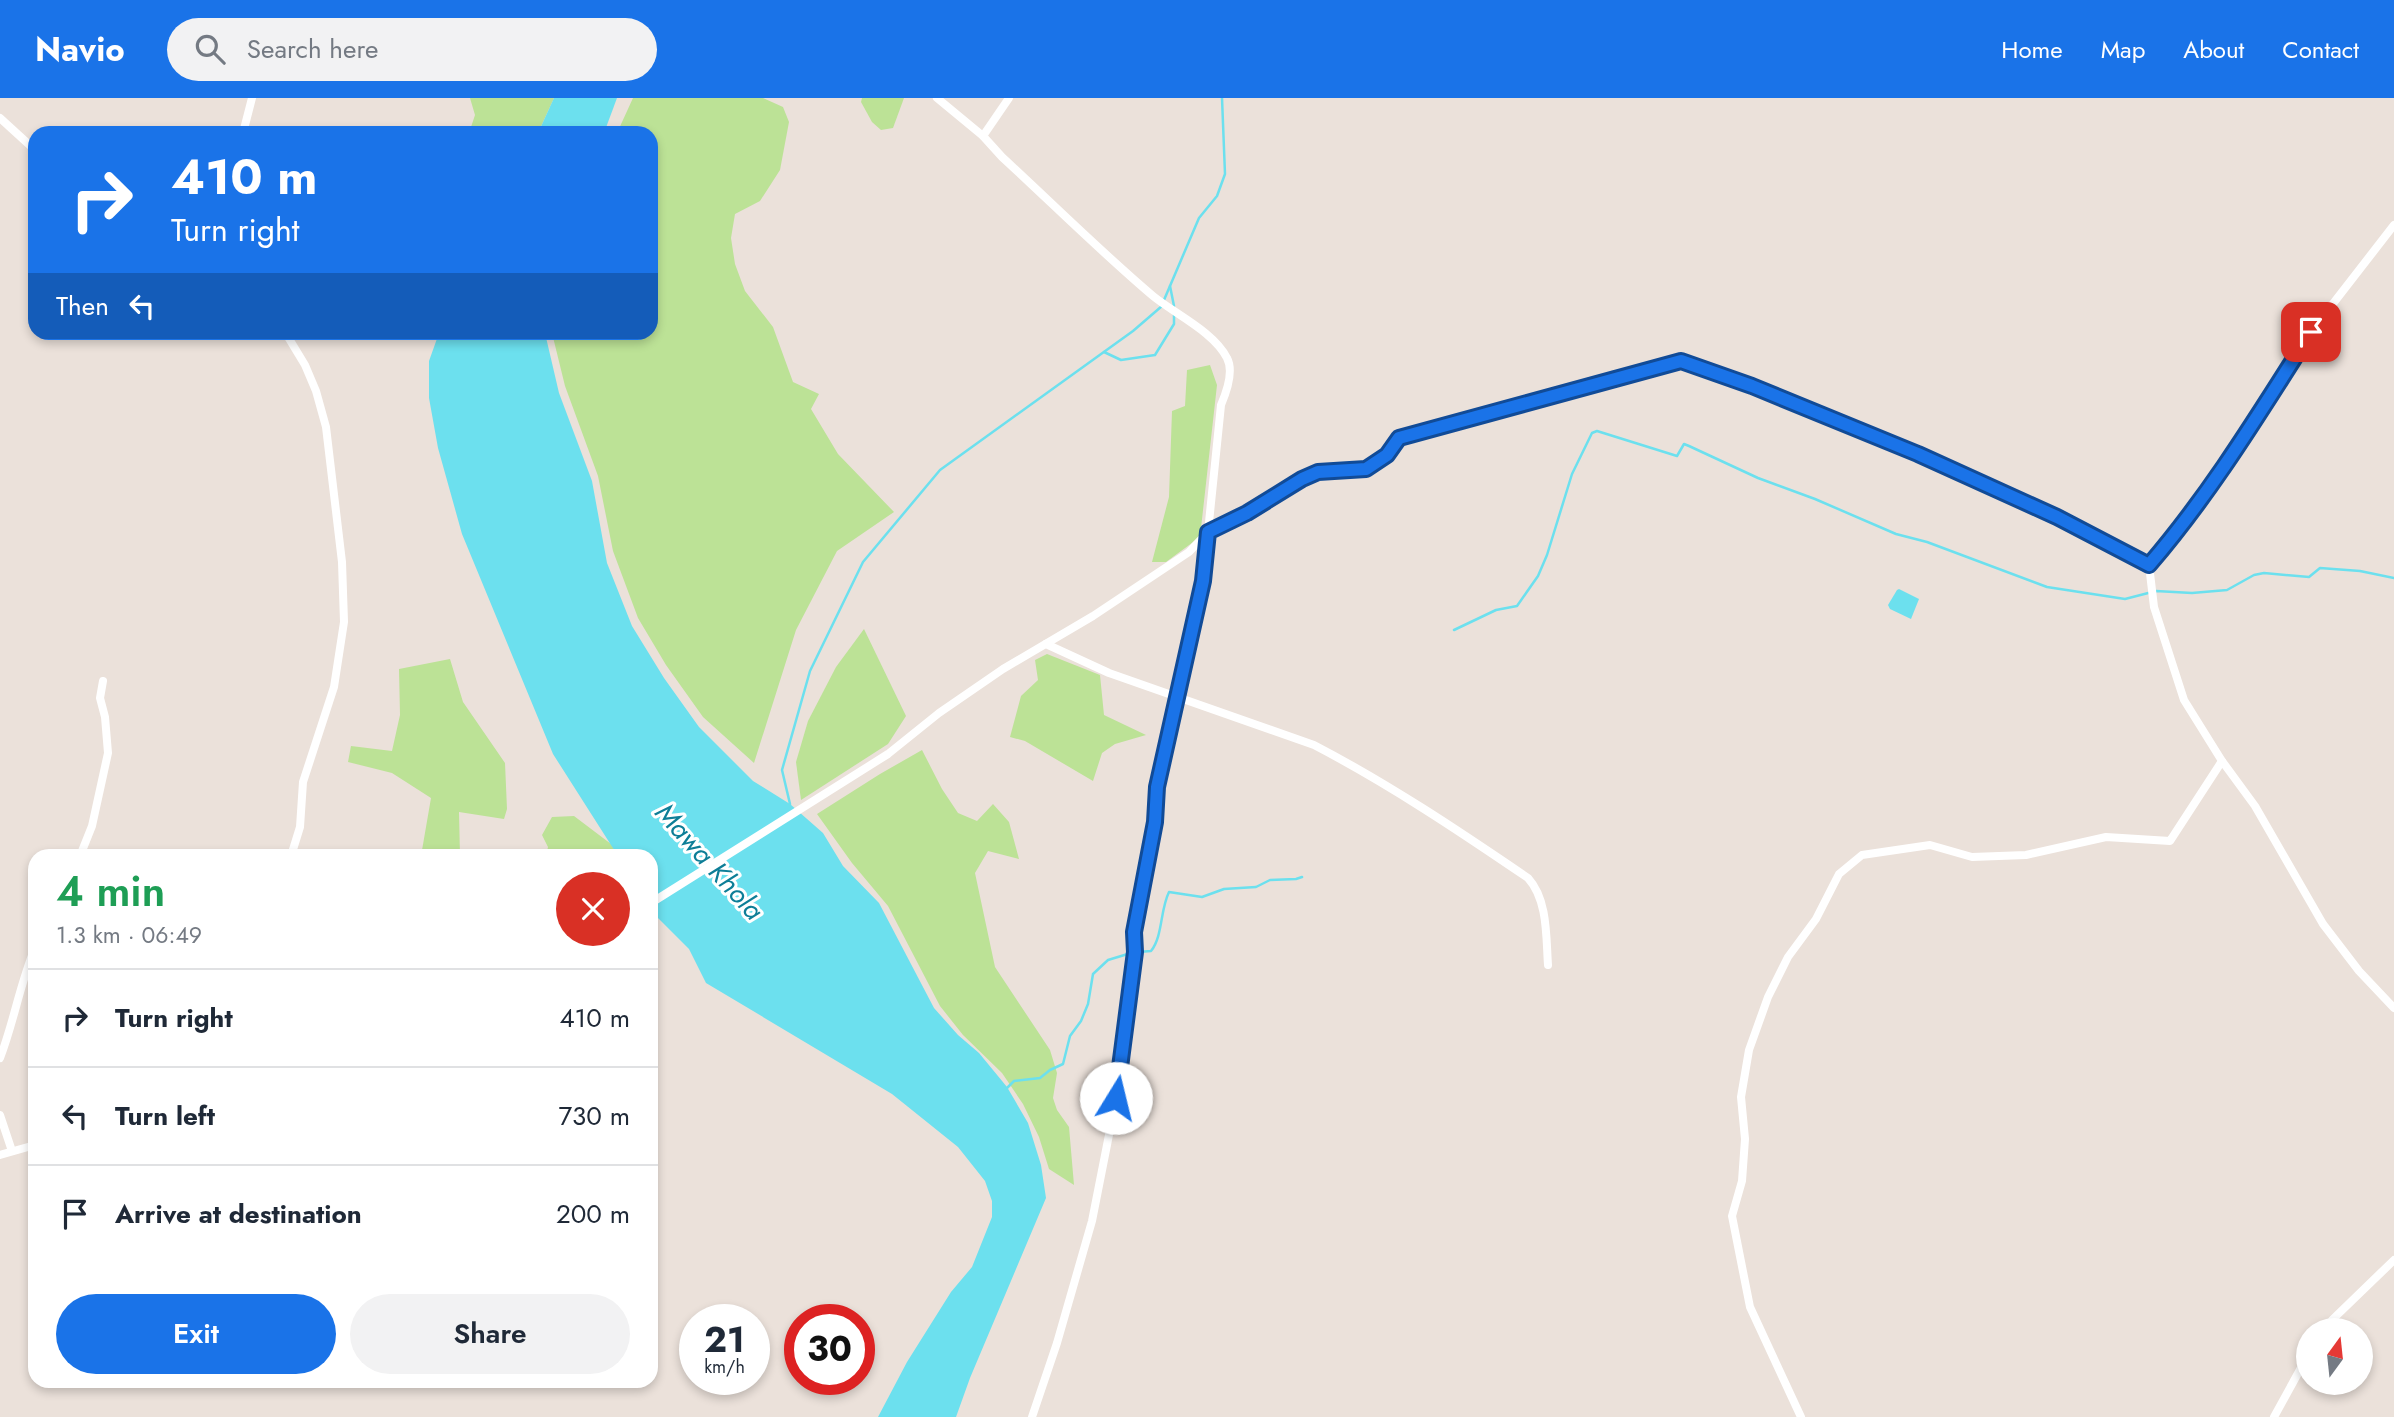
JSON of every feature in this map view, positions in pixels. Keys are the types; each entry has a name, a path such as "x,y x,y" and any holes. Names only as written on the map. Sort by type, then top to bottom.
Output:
{"street":[{"path":"245,126 252,98"},
{"path":"937,98 983,136 1002,157 1154,297 1209,337 1226,356 1230,366 1221,405 1203,581 1157,787 1155,822 1134,932 1135,952 1122,1037 1121,1074 1092,1221 1057,1343 1032,1417"},
{"path":"983,136 1009,98"},
{"path":"0,118 28,144"},
{"path":"2394,225 2311,332 2208,489 2149,565 2154,607 2184,700 2222,761 2255,806 2323,924 2359,971 2394,1008"},
{"path":"290,340 316,391 326,426 342,562 344,622 334,687 303,782 300,827 293,849"},
{"path":"658,899 888,754 939,713 1003,669 1189,552 1208,532 1247,513 1302,479 1318,472 1366,469 1387,455 1399,438 1681,361 1752,386 1918,454 2057,517 2149,565"},
{"path":"1046,644 1109,673 1314,746 1346,762 1437,818 1528,878 1537,888 1548,965"},
{"path":"83,849 92,826 108,753 105,717 100,698 103,681"},
{"path":"1801,1417 1750,1307 1732,1216 1742,1181 1745,1139 1741,1097 1749,1050 1768,997 1788,957 1816,919 1839,874 1862,855 1930,845 1972,857 2026,855 2106,836 2170,841 2222,761"},
{"path":"0,1058 28,967"},
{"path":"0,1115 12,1151"},
{"path":"0,1155 28,1147"},
{"path":"2334,1318 2394,1260"},
{"path":"2274,1417 2296,1377"}],"green space":[{"path":"470,98 554,98 541,126 471,126 475,115"},
{"path":"633,98 763,98 783,107 789,122 780,170 760,201 735,214 731,238 735,264 745,291 773,327 793,382 819,394 811,409 838,454 894,512 837,551 796,630 754,763 703,717 666,665 638,618 613,551 598,476 565,386 554,340 658,340 658,126 620,126"},
{"path":"862,98 904,98 893,128 881,130 872,122 861,102"},
{"path":"1210,365 1217,385 1200,537 1166,562 1152,562 1169,497 1172,411 1185,406 1187,370"},
{"path":"864,629 906,716 888,744 801,800 796,762 808,721 836,667"},
{"path":"1047,654 1100,675 1104,715 1146,735 1115,744 1102,753 1093,781 1025,741 1010,737 1021,696 1038,680 1035,660"},
{"path":"450,659 463,702 505,763 507,809 504,819 459,812 460,849 422,849 431,798 392,773 348,762 351,746 392,751 400,715 399,669"},
{"path":"922,750 958,813 977,821 993,804 1009,822 1019,859 988,851 975,873 995,967 1050,1050 1057,1073 1053,1098 1057,1110 1069,1127 1074,1185 1049,1169 1039,1137 1023,1104 1002,1073 963,1035 940,1006 888,906 852,863 817,814"},
{"path":"574,816 614,849 548,849 542,835 552,817"}],"water":[{"path":"554,98 617,98 607,126 541,126"},
{"name":"Mawa Khola","path":"436,340 547,340 559,393 592,481 607,563 632,626 699,727 753,781 790,804 823,833 843,866 879,903 934,1008 958,1035 979,1053 1007,1087 1028,1123 1041,1165 1046,1198 956,1417 878,1417 907,1362 951,1292 972,1267 992,1217 992,1201 985,1181 958,1147 892,1094 706,983 689,949 658,918 658,849 614,849 553,754 462,534 438,448 429,398 429,361"},
{"path":"1899,589 1919,599 1911,619 1890,609 1888,605"}],"waterway":[{"path":"1164,300 1199,218 1217,196 1225,174 1222,98"},
{"path":"1170,286 1174,306"},
{"path":"790,804 782,770 810,671 863,562 940,470 1133,331 1162,306"},
{"path":"1104,352 1121,360 1155,355 1174,324 1174,313"},
{"path":"1454,630 1496,610 1517,606 1538,576 1572,474 1592,433 1597,431 1677,456 1684,444 1758,478 1896,534 1927,542 2047,587 2125,599 2156,591 2192,593 2227,590 2254,575 2264,573 2309,577 2320,568 2360,571 2394,578"},
{"path":"1138,952 1151,951 1155,945 1169,892 1202,897 1224,889 1256,887 1270,880 1302,877"},
{"path":"1006,1089 1014,1081 1040,1078 1063,1064 1070,1036 1081,1021 1088,1004 1093,974 1108,960 1131,953"}],"route":[{"path":"1116,1098 1121,1074 1128,989 1135,952 1134,932 1155,822 1157,787 1203,581 1208,532 1318,472 1366,469 1387,455 1399,438 1681,361 1752,386 1918,454 2057,517 2149,565 2208,489 2311,332"}]}
